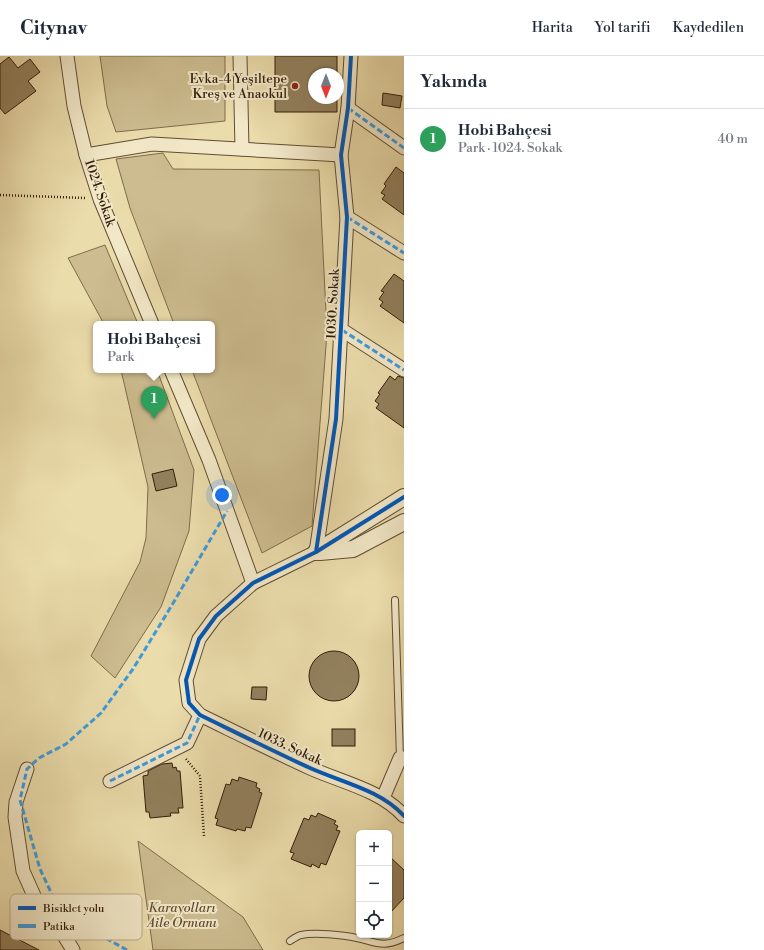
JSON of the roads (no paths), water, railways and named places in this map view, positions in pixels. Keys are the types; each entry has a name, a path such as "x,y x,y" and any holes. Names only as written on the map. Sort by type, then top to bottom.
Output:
{"street":[{"name":"1024. Sokak","path":"67,56 74,106 86,155 100,199 151,321"},
{"path":"240,56 242,149"},
{"name":"1030. Sokak","path":"316,552 336,419 347,217 341,155 348,108 351,56"},
{"path":"348,108 404,148"},
{"path":"86,155 152,144 341,155"},
{"path":"347,217 404,253"},
{"path":"342,330 404,370"},
{"path":"172,373 209,460 253,583 316,552 404,497"},
{"path":"316,552 353,549 404,522"},
{"name":"1033. Sokak","path":"253,583 216,616 199,639 186,680 189,703 200,715 311,768 383,798 404,816"},
{"path":"110,781 187,743 200,715"},
{"path":"383,798 402,758"},
{"path":"27,769 16,802 14,818 23,871 33,894"},
{"path":"67,940 73,950"}],"lane":[{"path":"395,600 402,758"},
{"path":"290,941 300,935 343,936 376,944 393,943 404,938"}],"place":[{"name":"Evka-4 Yeşiltepe Kreş ve Anaokul","path":"295,86"},
{"name":"Hobi Bahçesi","path":"154,419"}],"park label":[{"name":"Karayolları Aile Ormanı","path":"182,916"}]}
